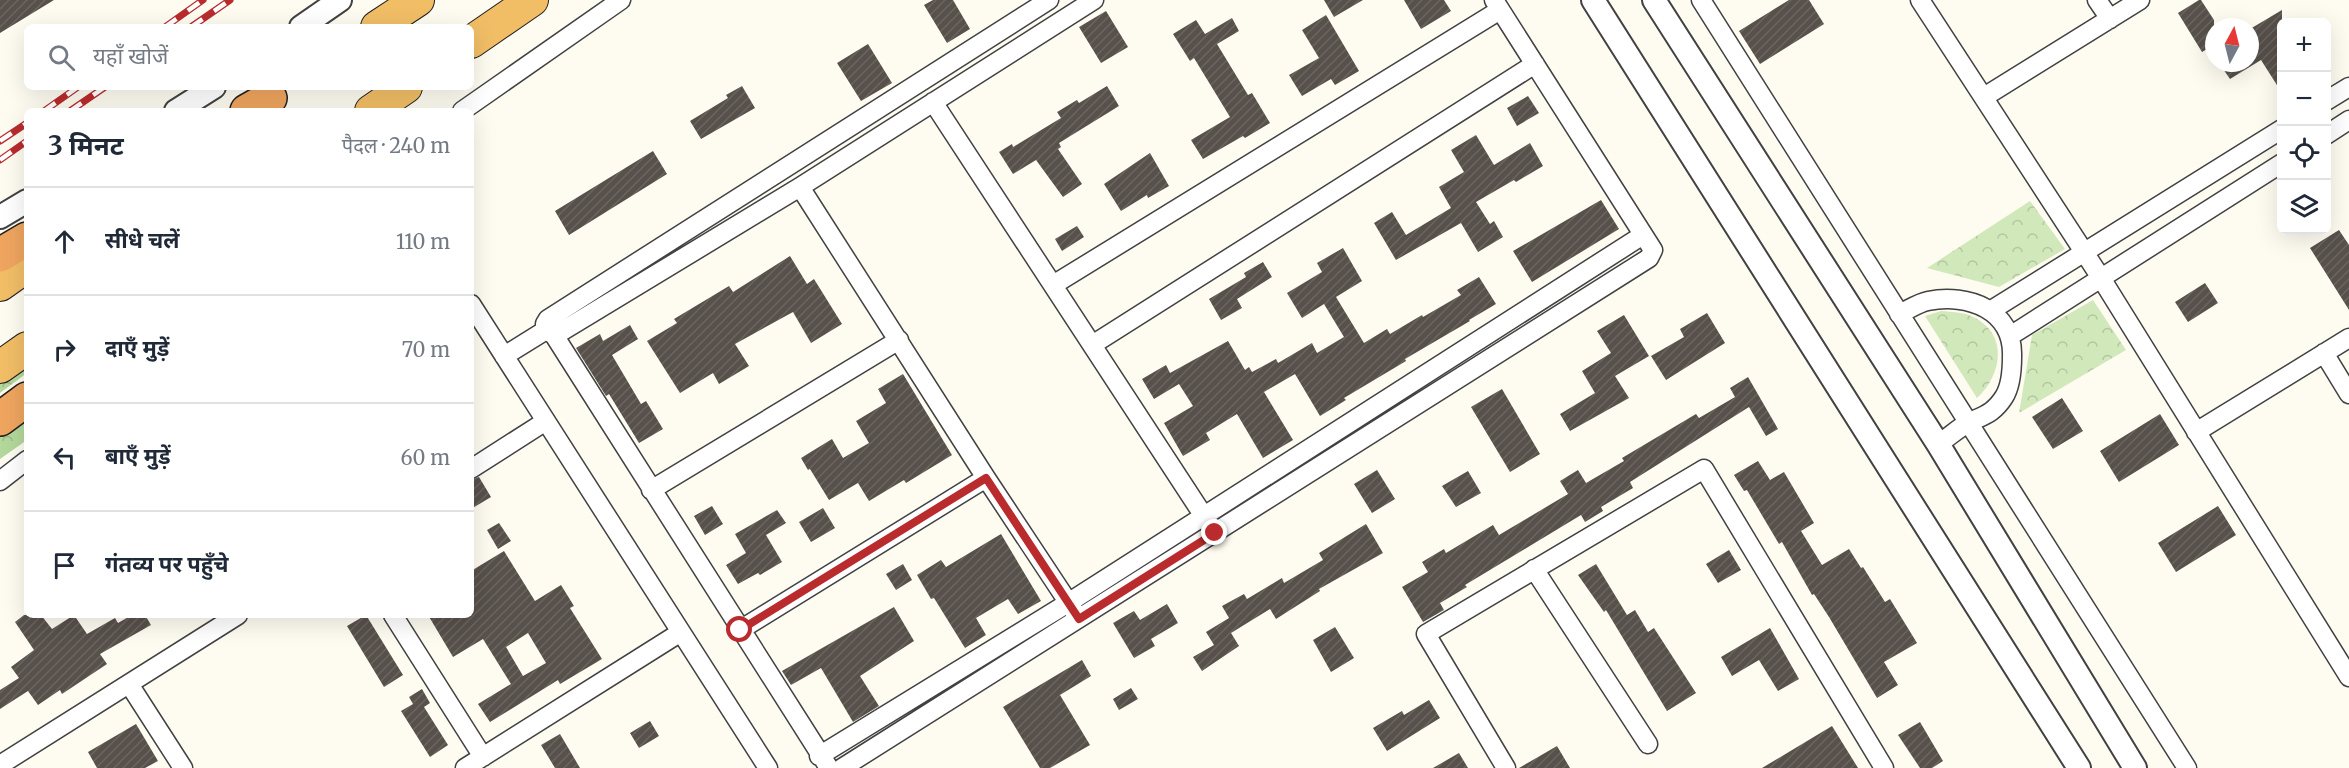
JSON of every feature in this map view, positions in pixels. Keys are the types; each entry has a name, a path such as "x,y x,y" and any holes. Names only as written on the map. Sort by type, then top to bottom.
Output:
{"highway":[{"path":"382,24 418,0"},
{"path":"474,40 532,0"},
{"path":"375,108 402,90"},
{"path":"0,255 24,241"},
{"path":"0,285 24,268"},
{"path":"0,367 24,350"},
{"path":"0,419 24,401"}],"street":[{"path":"304,24 340,0"},
{"path":"466,108 621,0"},
{"path":"1048,0 545,324 824,762 1203,516 1643,236"},
{"path":"504,356 550,333 800,186 1094,0"},
{"path":"1593,0 2079,768"},
{"path":"1654,0 1938,444 2135,768"},
{"path":"1701,0 2187,768"},
{"path":"1920,0 2101,278 2349,677"},
{"path":"2097,0 2109,19"},
{"path":"1984,97 2140,0"},
{"path":"842,768 1649,258 1653,250 1497,5 1053,285"},
{"path":"1092,345 1535,64"},
{"path":"2331,98 2349,87"},
{"path":"181,108 209,90"},
{"path":"933,102 1215,533"},
{"path":"2331,132 2349,120"},
{"path":"1990,311 2277,132"},
{"path":"2010,336 2277,166"},
{"path":"800,186 986,478 1079,619"},
{"path":"0,217 24,203"},
{"path":"1899,314 1926,302 1950,298 1973,302 1990,311 2005,325 2013,344 2012,371 2005,395 1990,414 1968,424 1938,444"},
{"path":"474,309 768,768"},
{"path":"2196,432 2349,338"},
{"path":"651,490 899,340"},
{"path":"1476,342 1488,360"},
{"path":"2324,353 2349,394"},
{"path":"474,467 546,422"},
{"path":"0,481 24,462"},
{"path":"1506,768 1426,634 1704,469 1884,768"},
{"path":"740,630 986,478"},
{"path":"1534,569 1648,744"},
{"path":"0,765 233,618"},
{"path":"395,618 483,757"},
{"path":"465,768 681,632"},
{"path":"129,684 183,768"}],"green space":[{"path":"2030,201 2065,249 1999,287 1927,268"},
{"path":"2093,300 2126,350 2019,413 2032,335"},
{"path":"1941,311 1962,313 1985,324 1997,344 1998,355 1992,378 1977,398 1925,316"},
{"path":"24,362 24,375 0,393 0,378"},
{"path":"24,418 24,442 0,459 0,436"}],"building":[{"path":"0,0 54,0 0,33"},
{"path":"933,0 953,0 970,29 947,43 924,5"},
{"path":"1324,0 1363,0 1334,17"},
{"path":"1404,0 1444,0 1451,11 1421,29"},
{"path":"1789,0 1809,0 1824,24 1760,64 1739,31"},
{"path":"2201,0 2213,18 2205,18 2205,50 2202,52 2178,13"},
{"path":"2282,10 2282,18 2277,18 2277,85 2261,60 2259,61 2259,24"},
{"path":"1106,11 1128,47 1101,63 1079,27"},
{"path":"1326,15 1359,71 1335,85 1331,79 1302,96 1289,75 1319,58 1302,30"},
{"path":"1232,18 1239,31 1217,44 1248,95 1252,93 1270,123 1203,159 1191,140 1230,117 1194,58 1190,61 1173,34 1196,20 1205,34"},
{"path":"868,44 892,83 861,101 837,63"},
{"path":"2225,72 2241,72 2230,79"},
{"path":"742,86 755,108 701,139 690,121 728,98 726,95"},
{"path":"1107,86 1119,106 1059,143 1061,147 1058,149 1082,184 1063,197 1036,160 1013,174 999,152 1012,144 1013,147 1061,118 1057,112 1077,100 1079,103"},
{"path":"1528,96 1539,113 1517,126 1507,108"},
{"path":"1476,135 1494,165 1530,143 1543,166 1476,202 1490,224 1494,221 1503,237 1478,252 1461,223 1396,260 1374,223 1392,212 1406,235 1451,208 1439,187 1464,172 1451,150"},
{"path":"653,151 667,174 569,235 555,211"},
{"path":"1150,153 1169,186 1148,198 1147,195 1121,211 1104,184"},
{"path":"1601,200 1619,229 1532,282 1513,251"},
{"path":"1077,226 1084,237 1062,251 1055,239"},
{"path":"2339,230 2349,245 2349,310 2310,248"},
{"path":"1343,248 1362,281 1336,297 1364,343 1387,329 1390,334 1422,315 1423,317 1461,295 1457,290 1479,277 1496,304 1405,359 1406,361 1344,398 1346,400 1320,416 1295,374 1264,392 1293,440 1263,458 1237,414 1206,433 1210,440 1183,456 1164,423 1193,406 1179,384 1154,399 1142,379 1166,365 1170,373 1228,341 1245,370 1249,367 1252,372 1276,359 1278,363 1312,343 1317,353 1344,337 1324,304 1302,318 1287,293 1322,272 1317,263"},
{"path":"790,256 807,284 814,279 842,324 811,343 793,312 735,344 749,366 719,384 713,373 680,393 647,341 677,323 674,319 729,286 733,292"},
{"path":"1263,262 1272,277 1237,299 1242,308 1221,320 1209,299 1246,277 1244,273"},
{"path":"2205,283 2218,303 2188,322 2175,302"},
{"path":"1707,313 1725,343 1666,380 1651,356 1684,337 1680,329"},
{"path":"1624,315 1649,356 1615,376 1629,398 1570,431 1560,414 1595,393 1582,371 1611,353 1597,331"},
{"path":"630,325 638,339 612,355 641,404 646,401 663,429 639,443 609,394 606,396 576,348 600,334 603,341"},
{"path":"903,374 952,455 906,483 904,480 869,501 858,483 829,500 801,458 832,439 843,458 869,443 856,421 886,403 878,389"},
{"path":"1748,377 1778,429 1766,436 1749,407 1630,482 1633,488 1601,507 1603,511 1585,522 1581,515 1465,585 1467,587 1440,603 1444,610 1423,622 1402,587 1428,572 1422,562 1444,549 1446,553 1493,525 1499,535 1568,494 1560,481 1578,470 1586,483 1624,461 1622,458 1696,414 1699,418 1735,397 1730,388"},
{"path":"1502,389 1540,454 1510,472 1471,407"},
{"path":"2062,398 2083,431 2053,449 2032,417"},
{"path":"2160,414 2179,445 2119,482 2100,451"},
{"path":"1758,461 1770,480 1784,472 1814,523 1801,531 1822,565 1849,549 1885,602 1890,599 1917,643 1884,662 1898,685 1877,698 1829,617 1814,594 1812,595 1782,542 1779,544 1747,490 1744,491 1734,475"},
{"path":"1377,470 1395,499 1372,513 1354,484"},
{"path":"1468,471 1481,493 1456,507 1442,486"},
{"path":"479,477 491,497 474,507 474,479"},
{"path":"712,506 723,524 705,535 694,516"},
{"path":"2218,506 2236,535 2176,572 2158,543"},
{"path":"823,508 835,528 811,542 799,522"},
{"path":"777,510 786,523 766,535 782,562 738,584 726,565 746,553 735,534"},
{"path":"499,523 511,541 498,549 487,530"},
{"path":"1366,524 1383,553 1319,589 1320,591 1276,619 1270,609 1231,633 1239,646 1202,671 1193,657 1214,645 1206,632 1229,618 1222,606 1244,594 1247,599 1282,578 1284,583 1323,560 1319,553"},
{"path":"1001,534 1041,601 1018,614 1008,599 976,618 986,635 965,648 917,575 941,560 946,567"},
{"path":"1729,550 1741,570 1718,583 1706,564"},
{"path":"504,551 535,601 561,585 574,606 570,608 602,659 560,684 558,680 490,722 478,704 511,684 483,639 453,657 430,618 474,618 474,569","holes":["528,633 546,663 523,676 506,647"]},
{"path":"903,564 912,580 896,590 886,574"},
{"path":"1596,564 1627,615 1635,610 1648,632 1654,628 1696,693 1667,711 1606,610 1604,612 1578,575"},
{"path":"1167,604 1178,623 1151,639 1155,646 1134,658 1113,623 1134,611 1140,620"},
{"path":"894,607 914,641 860,676 879,706 853,722 821,668 791,685 782,671"},
{"path":"24,615 24,618 43,618 52,629 69,618 76,618 87,634 115,618 118,623 127,618 147,618 151,625 100,654 107,664 62,694 60,690 38,705 28,691 0,709 0,690 19,678 11,667 34,650 15,622"},
{"path":"361,618 368,618 403,675 384,687 347,626"},
{"path":"1335,627 1354,658 1331,672 1313,640"},
{"path":"1770,628 1799,679 1778,691 1759,660 1732,676 1721,657"},
{"path":"1082,660 1091,676 1060,695 1090,745 1050,768 1040,768 1003,707"},
{"path":"1131,688 1138,699 1119,710 1113,699"},
{"path":"422,689 430,703 424,707 448,745 430,757 401,711 413,704 409,697"},
{"path":"1429,700 1440,718 1387,751 1373,728 1402,711 1404,715"},
{"path":"650,721 659,736 639,748 630,733"},
{"path":"1920,722 1943,761 1932,768 1920,768 1898,735"},
{"path":"136,724 158,761 145,768 97,768 88,752"},
{"path":"1832,726 1858,768 1762,768"},
{"path":"560,734 580,768 555,768 541,745"},
{"path":"1557,746 1570,768 1519,768"},
{"path":"1459,753 1468,768 1433,768"}],"railway":[{"path":"169,24 203,0"},
{"path":"195,24 230,0"},
{"path":"48,108 74,90"},
{"path":"74,108 101,90"},
{"path":"0,141 24,125"},
{"path":"0,160 24,143"}],"route":[{"path":"740,630 986,478 1079,619 1215,533"}]}
